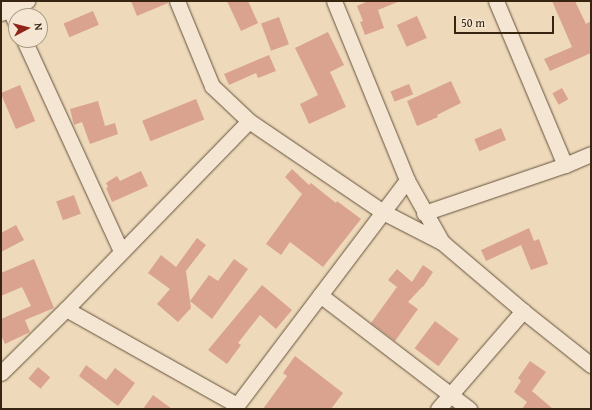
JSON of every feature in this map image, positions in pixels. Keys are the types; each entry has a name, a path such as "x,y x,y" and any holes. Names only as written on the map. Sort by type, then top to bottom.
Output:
{"street":[{"path":"6,7 27,1"},
{"path":"177,1 212,86 249,121 383,212 443,243 523,311 591,365"},
{"path":"334,1 407,180 443,243"},
{"path":"496,1 565,166"},
{"path":"28,48 121,251"},
{"path":"2,369 66,309 249,121"},
{"path":"424,212 565,166 591,154"},
{"path":"66,309 235,407 407,180"},
{"path":"320,296 469,409"},
{"path":"438,409 523,311"}],"building":[{"path":"131,1 168,1 168,3 137,16"},
{"path":"227,1 248,1 258,23 241,31"},
{"path":"368,1 400,1 378,10 384,28 365,35 360,22 363,21 357,6"},
{"path":"552,1 575,1 586,24 591,21 591,53 550,71 544,59 572,47"},
{"path":"93,11 99,25 69,37 64,24"},
{"path":"417,16 427,38 407,47 397,25"},
{"path":"279,17 289,44 271,51 261,23"},
{"path":"328,32 344,65 330,72 346,107 309,124 300,104 318,95 295,48"},
{"path":"269,55 276,71 258,78 256,73 229,85 224,74"},
{"path":"451,81 461,103 437,115 438,117 417,126 407,101"},
{"path":"409,84 413,94 395,102 390,91"},
{"path":"20,85 35,121 16,129 1,93"},
{"path":"562,88 568,99 559,105 552,93"},
{"path":"196,99 204,119 150,141 142,121"},
{"path":"98,101 105,126 115,123 118,134 90,144 82,122 74,125 70,109"},
{"path":"501,128 506,140 479,151 474,139"},
{"path":"292,169 309,185 311,183 336,203 337,201 361,219 323,267 290,242 281,255 266,244 302,194 285,177"},
{"path":"141,171 148,186 112,202 106,188 108,187 106,183 117,176 120,181"},
{"path":"74,195 81,214 63,220 56,201"},
{"path":"16,225 24,240 1,252 1,233"},
{"path":"529,228 534,241 539,239 548,264 531,270 521,245 486,261 481,250"},
{"path":"197,238 206,245 186,271 191,308 178,322 157,304 170,289 148,273 161,255 176,267"},
{"path":"34,259 54,308 25,320 30,332 5,344 1,335 1,319 31,306 22,287 1,296 1,273"},
{"path":"234,259 248,269 212,319 190,301 209,275 218,281"},
{"path":"423,265 433,272 423,287 408,302 418,309 395,341 371,323 397,287 388,280 397,269 412,282"},
{"path":"262,285 292,310 276,329 260,315 238,343 241,345 227,364 208,350"},
{"path":"435,321 459,339 438,366 415,348"},
{"path":"295,356 343,393 331,409 263,409 287,376 283,373"},
{"path":"530,361 546,372 532,391 553,409 522,409 527,402 514,392 521,381 518,378"},
{"path":"86,365 106,380 115,368 135,383 118,406 79,376"},
{"path":"38,367 50,377 41,389 28,378"},
{"path":"153,395 172,409 143,409"}]}
